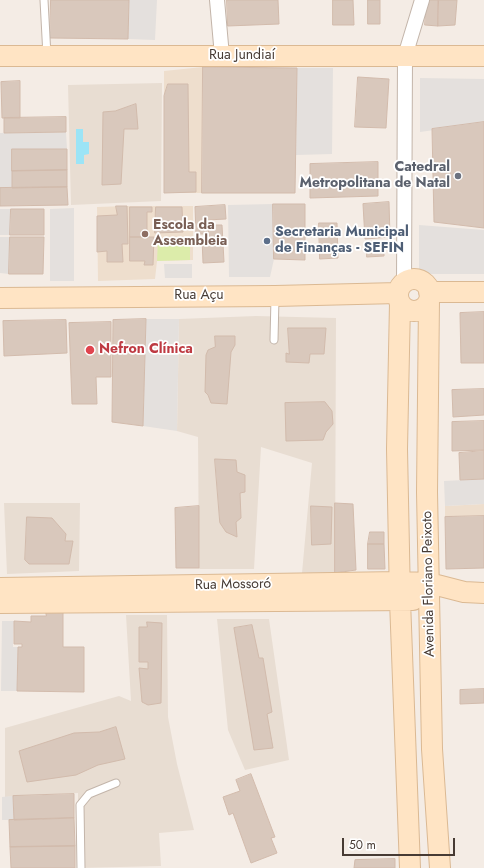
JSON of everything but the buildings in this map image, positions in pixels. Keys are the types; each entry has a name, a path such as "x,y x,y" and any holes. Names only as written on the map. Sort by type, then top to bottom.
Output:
{"street":[{"path":"217,0 222,56"},
{"name":"Avenida Floriano Peixoto","path":"410,868 400,591 397,450 405,56 422,0"},
{"name":"Rua Jundiaí","path":"0,56 484,56"},
{"path":"413,280 418,280 426,286 429,296 424,308 414,311 404,307 401,293 413,280"},
{"path":"429,296 484,292"},
{"name":"Rua Açu","path":"0,298 275,296 401,293"},
{"name":"Avenida Floriano Peixoto","path":"429,296 428,450 432,749 440,868"},
{"path":"397,450 428,450"},
{"name":"Rua Mossoró","path":"0,588 484,592"},
{"name":"Rua Mossoró","path":"0,603 400,591"},
{"path":"405,751 432,749"}],"lane":[{"path":"44,0 47,56"},
{"path":"274,340 275,296"},
{"path":"81,868 80,805 89,794 116,783"}],"shaded area":[{"path":"129,0 157,0 155,40 128,39"},
{"path":"203,67 202,193 164,193 164,71"},
{"path":"297,68 333,68 332,154 296,155"},
{"path":"420,78 484,79 484,123 420,132"},
{"path":"162,83 161,201 71,205 68,85"},
{"path":"66,132 67,149 12,149 12,188 0,188 0,133"},
{"path":"273,204 274,259 270,277 229,277 228,205"},
{"name":"Escola da Assembleia","path":"193,206 193,260 157,261 155,279 98,281 97,207"},
{"path":"74,208 74,281 50,281 50,209"},
{"path":"0,209 11,209 10,235 0,235"},
{"path":"419,225 484,230 484,274 419,274"},
{"path":"0,237 10,237 9,274 0,273"},
{"path":"164,264 192,264 192,278 165,278"},
{"path":"256,316 336,318 335,573 302,573 312,463 261,447 254,569 199,569 198,437 177,431 179,319"},
{"path":"146,319 179,319 177,431 143,426"},
{"path":"484,479 484,504 445,506 444,481"},
{"path":"4,503 80,503 79,571 7,574"},
{"path":"484,504 484,516 445,517 445,506"},
{"path":"126,615 167,615 168,717 177,764 194,830 159,833 161,866 78,868 78,793 5,797 5,728 119,696 131,701"},
{"path":"217,619 269,619 289,760 245,770 228,730"},
{"path":"2,621 14,621 13,647 18,647 17,691 1,691"},
{"path":"13,796 14,820 2,820 2,797"}],"green space":[{"path":"190,238 190,260 157,261 158,240"}],"water":[{"path":"76,129 83,129 83,142 89,142 89,154 84,155 84,164 76,164"}],"place":[{"name":"Catedral Metropolitana de Natal","path":"458,176"},
{"name":"Escola da Assembleia","path":"145,234"},
{"name":"Secretaria Municipal de Finanças - SEFIN","path":"267,241"},
{"name":"Nefron Clínica","path":"90,350"}]}
